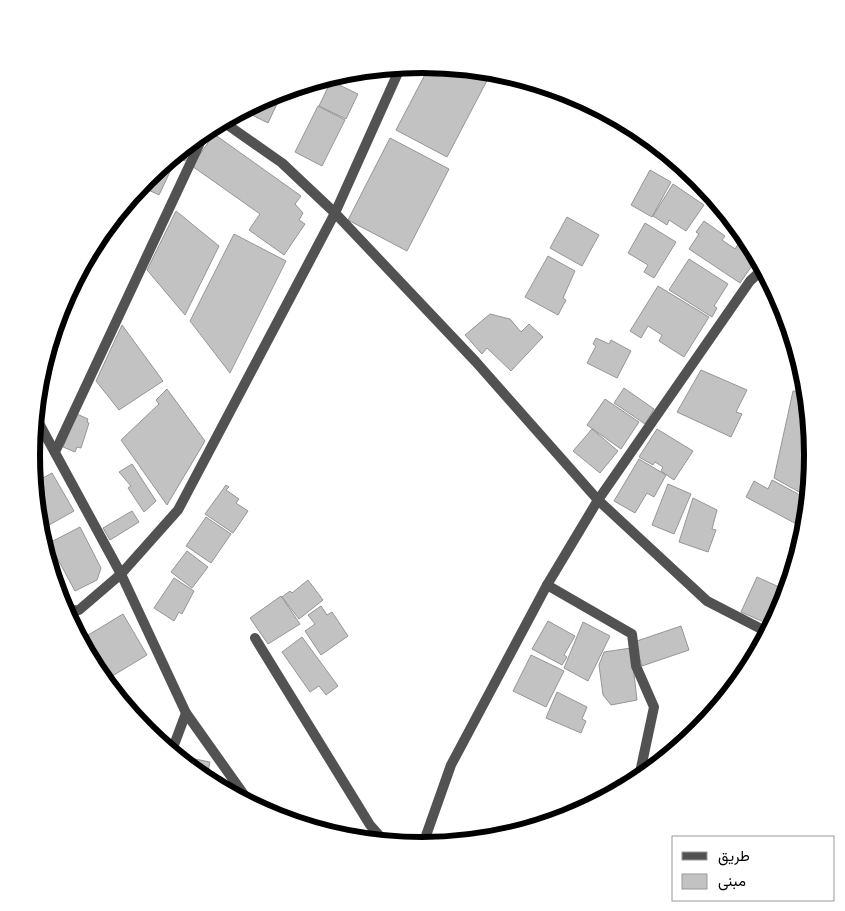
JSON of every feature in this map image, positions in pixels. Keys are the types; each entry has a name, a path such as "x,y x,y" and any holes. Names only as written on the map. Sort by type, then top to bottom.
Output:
{"street":[{"path":"73,610 79,610 121,574 178,510 335,213 397,74"},
{"path":"228,126 282,163 335,213 476,362 598,500 707,601 763,630"},
{"path":"55,452 199,145"},
{"path":"425,838 452,765 547,585 598,500 750,281 759,273"},
{"path":"41,427 121,574 186,713 243,794"},
{"path":"547,585 632,634 636,666 654,707 641,770"},
{"path":"255,638 370,825 379,836"},
{"path":"174,746 186,713"}],"building":[{"path":"426,73 488,79 447,157 396,130"},
{"path":"335,83 358,94 346,119 319,106 329,85"},
{"path":"278,101 268,123 250,114"},
{"path":"318,106 345,120 322,166 295,152"},
{"path":"214,134 301,196 295,204 303,213 299,220 305,224 284,255 249,230 260,214 192,166"},
{"path":"390,138 449,169 407,251 348,220"},
{"path":"189,153 185,161 181,159"},
{"path":"173,166 159,195 148,190"},
{"path":"650,170 671,182 652,217 631,205"},
{"path":"673,184 704,205 686,231 669,220 667,225 653,216"},
{"path":"176,211 219,246 185,315 147,270"},
{"path":"567,217 599,235 582,266 550,248"},
{"path":"704,221 725,236 722,240 735,249 740,241 754,263 740,283 689,249 699,234 696,232"},
{"path":"645,223 676,242 654,278 644,272 648,265 628,253"},
{"path":"234,234 286,261 230,373 190,321"},
{"path":"548,256 575,271 563,298 566,300 558,315 525,297"},
{"path":"689,259 728,284 714,306 717,308 712,317 669,290"},
{"path":"658,286 709,317 684,357 659,341 662,335 648,326 641,338 630,331"},
{"path":"490,314 510,319 521,332 529,324 543,337 511,371 487,348 482,354 465,335"},
{"path":"122,325 163,381 119,410 96,381"},
{"path":"596,338 609,344 611,340 631,351 617,378 587,363 596,346 593,344"},
{"path":"701,370 747,390 736,412 742,414 731,437 677,412"},
{"path":"624,388 654,409 645,424 614,403"},
{"path":"167,389 205,441 167,505 121,440 159,404 156,400"},
{"path":"793,391 800,392 805,456 803,494 774,478"},
{"path":"605,399 639,422 621,449 587,425"},
{"path":"77,414 88,419 87,422 89,423 81,448 77,447 75,452 63,447"},
{"path":"592,429 618,451 600,473 573,451"},
{"path":"657,429 693,451 674,480 661,471 663,467 655,462 653,465 639,457"},
{"path":"639,459 666,475 654,497 647,493 635,513 614,501"},
{"path":"132,464 156,501 144,512 128,488 131,486 119,472"},
{"path":"52,473 74,511 46,527 43,505 41,479"},
{"path":"772,480 803,497 799,525 746,497 754,481 768,489"},
{"path":"668,484 691,494 674,534 652,525"},
{"path":"226,485 229,487 226,490 239,499 236,503 248,511 233,533 205,514"},
{"path":"693,498 717,510 712,529 716,530 708,552 679,542"},
{"path":"132,511 139,522 110,540 103,528"},
{"path":"206,517 231,534 211,563 186,546"},
{"path":"80,527 101,568 97,580 75,591 50,542"},
{"path":"187,551 208,567 192,588 171,572"},
{"path":"757,577 781,588 767,623 741,612"},
{"path":"174,578 194,591 182,614 179,612 174,621 154,608"},
{"path":"308,580 323,600 299,619 282,597 290,591 292,593"},
{"path":"281,596 300,624 268,644 250,618"},
{"path":"321,606 327,615 332,612 348,636 321,655 305,631 315,624 308,615"},
{"path":"123,614 147,655 111,677 85,637"},
{"path":"548,621 575,636 564,655 567,657 562,665 532,649"},
{"path":"583,622 610,636 588,681 564,668"},
{"path":"681,626 689,650 642,666 634,642"},
{"path":"302,637 338,686 326,695 319,686 310,692 282,652"},
{"path":"631,648 637,700 611,705 603,695 599,665 604,652"},
{"path":"531,655 564,671 546,707 513,691"},
{"path":"557,692 587,707 582,719 586,721 581,733 546,718"},
{"path":"188,758 210,762 208,772"}]}
